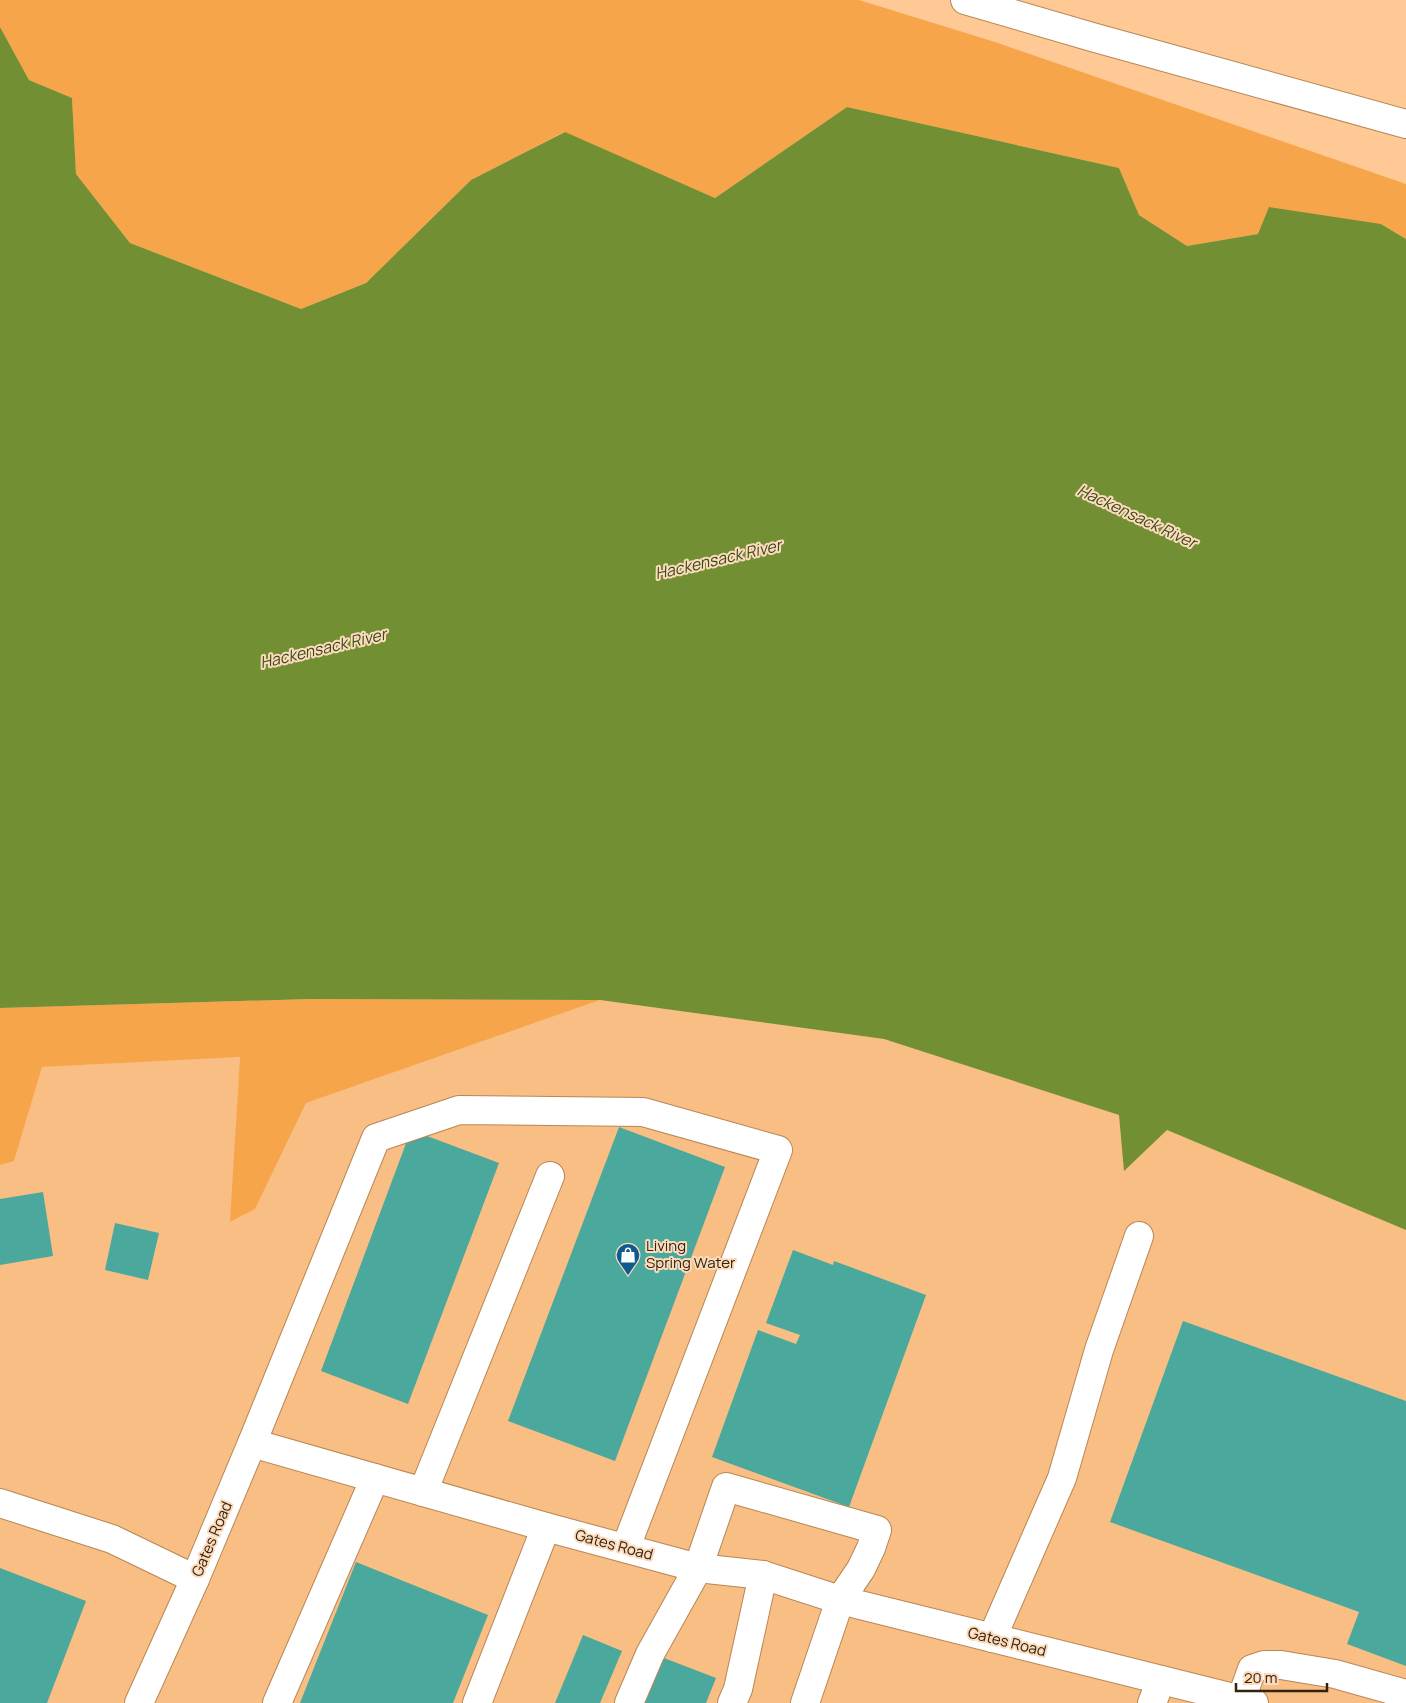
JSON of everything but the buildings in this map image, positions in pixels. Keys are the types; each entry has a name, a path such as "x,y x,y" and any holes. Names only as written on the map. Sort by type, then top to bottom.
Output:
{"street":[{"path":"965,0 1406,124"},
{"path":"252,1443 376,1138 459,1110 643,1112 778,1150 626,1547"},
{"path":"423,1492 550,1176"},
{"path":"992,1638 1062,1478 1099,1350 1139,1236"},
{"name":"Gates Road","path":"139,1703 195,1579 252,1443 546,1528 626,1547 698,1568 763,1575 840,1600 992,1638 1157,1692 1247,1701"},
{"path":"277,1703 375,1478"},
{"path":"629,1703 650,1654 698,1568 726,1487 876,1530 871,1548 861,1569 840,1600 805,1703"},
{"path":"0,1503 112,1539 195,1579"},
{"path":"477,1703 546,1528"},
{"path":"732,1703 738,1689 763,1575"},
{"path":"1247,1701 1252,1669 1264,1664 1335,1674 1406,1694"}],"shaded area":[{"path":"0,0 859,0 995,42 1406,184 1406,239 1381,224 1258,234 1187,246 1139,215 1119,168 847,107 715,198 564,132 471,180 366,283 301,309 130,243 76,174 72,98 29,80 0,27"},
{"path":"310,999 600,1000 306,1103 255,1209 230,1222 240,1057 42,1067 14,1161 0,1165 0,1008"},
{"path":"600,1000 884,1039 1167,1130 1406,1230 1406,1703 0,1703 0,1165 14,1161 42,1067 240,1057 231,1222 255,1209 306,1103"}],"water":[{"name":"Hackensack River","path":"0,27 29,80 72,98 76,174 130,243 301,309 366,283 471,180 565,132 715,198 847,107 1119,168 1139,215 1187,246 1258,234 1269,207 1381,224 1406,239 1406,1230 1167,1130 1124,1171 1119,1115 884,1039 600,1000 310,999 0,1008"}],"place":[{"name":"Living Spring Water","path":"628,1276"}]}
